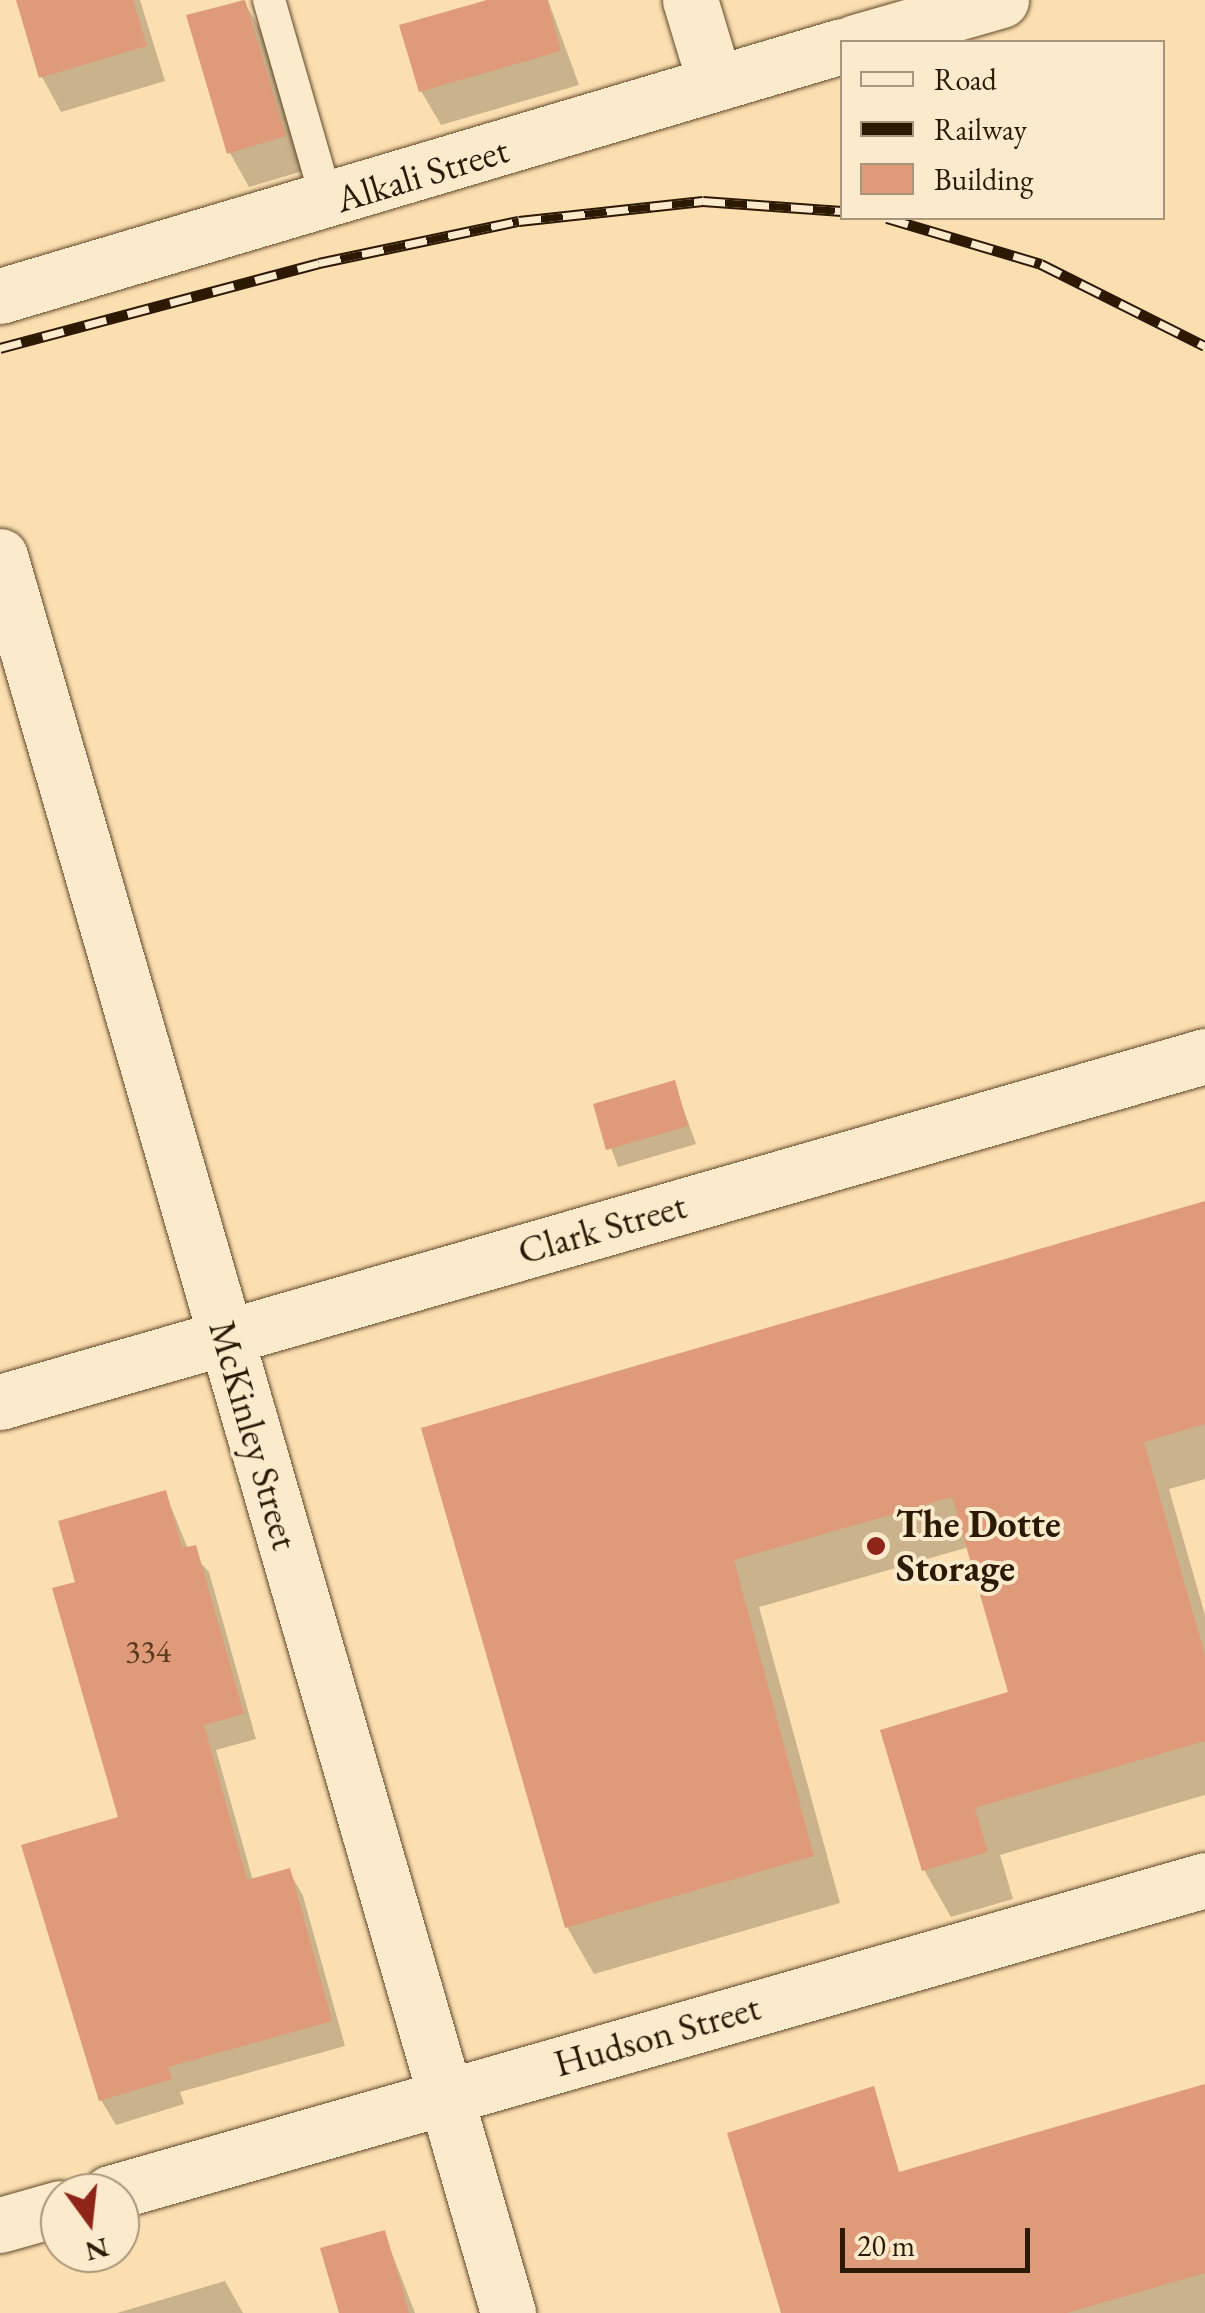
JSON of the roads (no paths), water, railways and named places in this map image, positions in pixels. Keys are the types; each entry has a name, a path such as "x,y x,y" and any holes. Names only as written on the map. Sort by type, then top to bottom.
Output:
{"street":[{"path":"690,0 715,84"},
{"path":"863,40 1001,0"},
{"name":"Alkali Street","path":"0,296 328,204 840,47"},
{"name":"McKinley Street","path":"0,556 508,2313"},
{"name":"Clark Street","path":"0,1402 1205,1056"},
{"name":"Hudson Street","path":"140,2184 1205,1880"},
{"path":"0,2225 40,2214"}],"lane":[{"path":"269,0 328,204"}],"railway":[{"path":"0,348 319,263 519,221 703,201 840,211"},
{"path":"894,220 1041,264 1205,346"}],"place":[{"name":"The Dotte Storage","path":"876,1546"}]}
